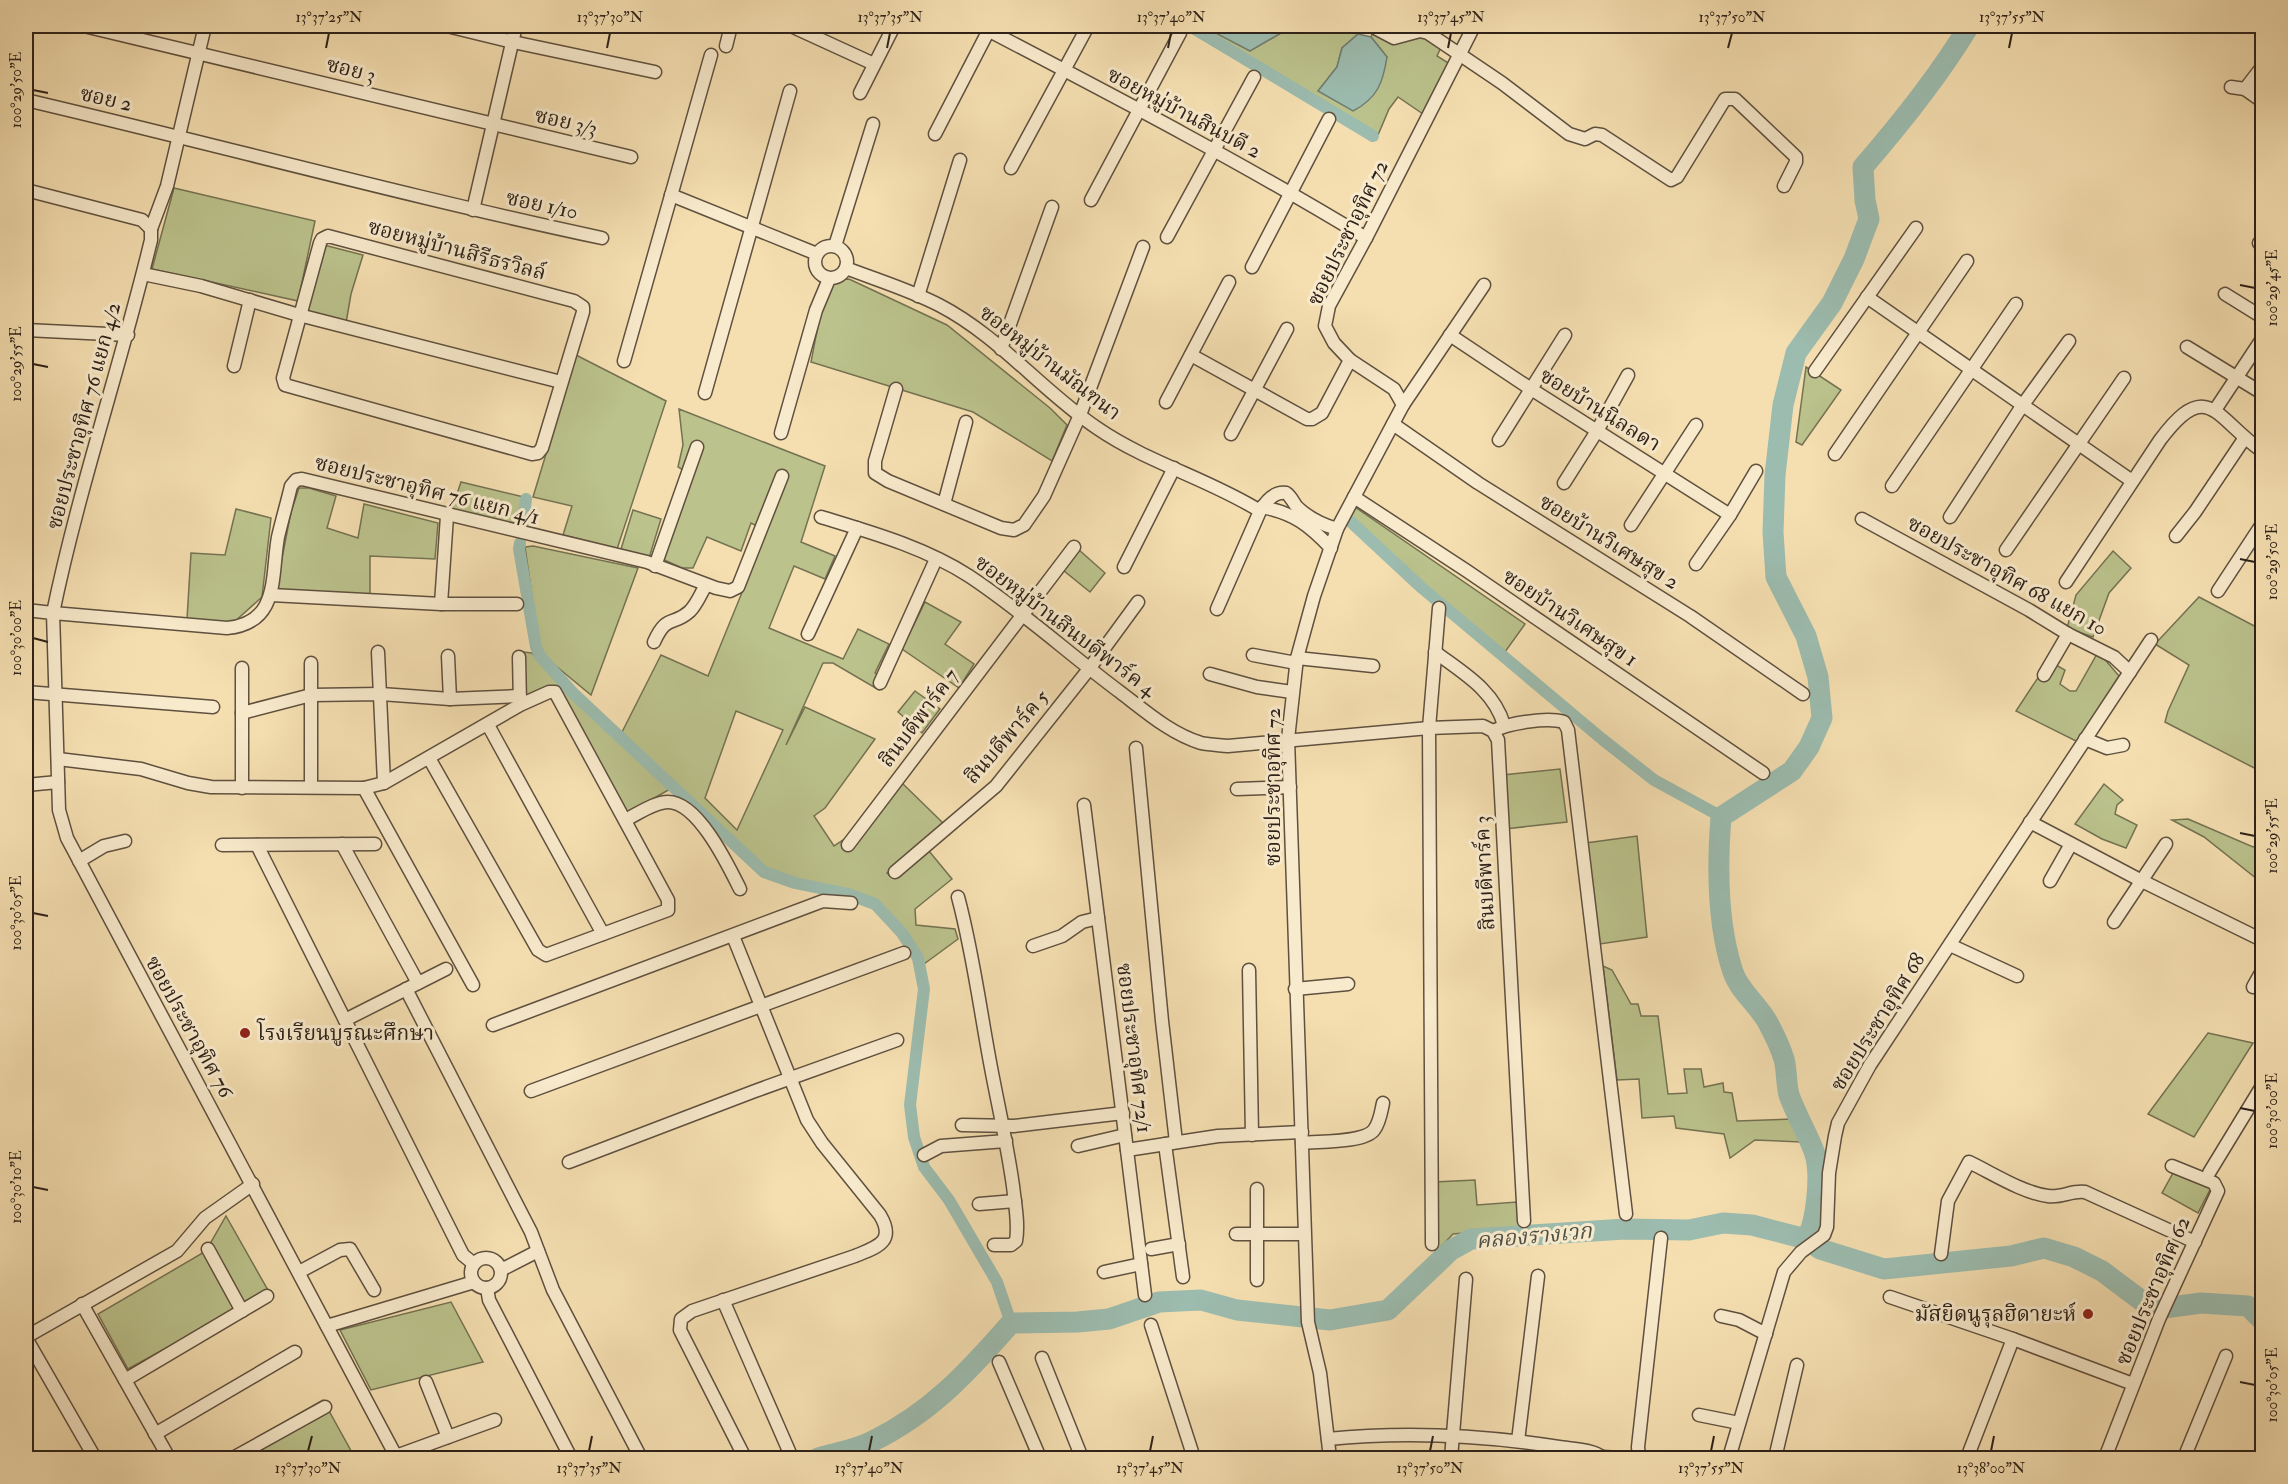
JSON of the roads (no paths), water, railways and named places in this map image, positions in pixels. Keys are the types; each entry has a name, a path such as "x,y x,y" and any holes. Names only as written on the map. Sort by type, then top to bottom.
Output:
{"street":[{"name":"ซอย 3","path":"84,26 493,126"},
{"name":"ซอยประชาอุทิศ 76 แยก 4/2","path":"53,613 74,528 128,335 151,240 151,229 166,186 205,26"},
{"path":"447,26 655,72"},
{"path":"473,210 516,26"},
{"path":"726,46 731,26"},
{"path":"791,26 874,64"},
{"path":"860,93 894,26"},
{"path":"1011,168 1088,26"},
{"name":"ซอยประชาอุทิศ 72","path":"1330,1458 1318,1362 1308,1322 1288,740 1297,661 1337,529 1403,405 1394,389 1350,360 1334,343 1325,326 1329,306 1474,26"},
{"path":"935,134 987,27"},
{"name":"ซอยหมู่บ้านสินบดี 2","path":"987,27 1214,150 1366,238"},
{"path":"1375,28 1394,38 1420,31 1428,33 1503,83 1569,134 1581,139 1595,134 1602,135 1671,180 1677,177 1725,99 1736,99 1796,157 1796,162 1784,186"},
{"path":"1091,200 1180,33"},
{"path":"624,361 711,55"},
{"path":"2245,89 2262,67"},
{"path":"1167,237 1254,77"},
{"path":"2231,87 2245,89 2262,101"},
{"path":"705,393 790,91"},
{"name":"ซอย 2","path":"26,100 473,210"},
{"path":"1252,267 1270,228 1291,193 1329,119"},
{"path":"836,246 873,124"},
{"name":"ซอย 3/3","path":"493,126 631,157"},
{"path":"918,296 960,160"},
{"path":"26,190 142,220 151,229"},
{"path":"671,195 817,254"},
{"path":"1001,349 1052,207"},
{"name":"ซอย 1/10","path":"473,210 603,238"},
{"path":"1815,371 1916,228"},
{"name":"ซอยหมู่บ้านสิรีธรวิลล์","path":"325,237 441,264 574,301 583,307 584,312 561,382 542,448 538,453 532,454 288,388 283,382 320,243 325,237"},
{"path":"836,246 844,252 846,268 839,276 829,279 824,277 814,264 817,254 825,247 836,246"},
{"path":"896,389 874,461 875,473 888,481 1001,528 1014,530 1024,525 1044,496 1080,415 1143,247"},
{"path":"1835,454 1967,261"},
{"name":"ซอยหมู่บ้านมัณฑนา","path":"846,268 940,305 987,337 1098,429 1261,509 1282,511 1295,517 1312,529 1331,548"},
{"path":"143,274 561,382"},
{"path":"782,433 813,320 829,279"},
{"path":"1166,402 1230,282"},
{"path":"1403,405 1484,285"},
{"path":"2225,294 2262,317"},
{"path":"1868,297 2132,481"},
{"path":"234,366 250,300"},
{"path":"1892,486 2016,304"},
{"path":"1231,434 1287,329"},
{"path":"26,330 128,335"},
{"path":"1499,440 1565,334"},
{"name":"ซอยบ้านนิลลดา","path":"1450,335 1730,515"},
{"path":"2215,410 2262,339"},
{"path":"1950,517 2022,406 2069,341"},
{"path":"2187,347 2262,393"},
{"path":"1191,355 1307,419 1312,419 1322,412 1350,360"},
{"path":"1564,483 1597,431 1628,375"},
{"path":"2006,550 2124,378"},
{"path":"2066,582 2132,481 2176,420 2196,406 2215,410 2244,439 2262,451"},
{"path":"944,504 966,422"},
{"name":"ซอยบ้านวิเศษสุข 2","path":"1393,424 1478,483 1687,614 1803,694"},
{"path":"1631,525 1695,425"},
{"path":"2176,536 2244,439"},
{"path":"655,566 697,447"},
{"path":"1124,567 1174,468"},
{"path":"1696,564 1730,515 1756,471"},
{"name":"ซอยประชาอุทิศ 76 แยก 4/1","path":"53,613 227,628 240,627 256,618 266,607 271,595 278,537 291,486 296,480 307,480 655,566 706,585 730,591 738,587 782,476"},
{"path":"1217,609 1261,509 1265,502 1275,494 1286,493 1291,496 1297,507 1322,525 1337,529"},
{"name":"ซอยบ้านวิเศษสุข 1","path":"1354,497 1467,571 1763,773"},
{"path":"441,604 447,516"},
{"name":"ซอยหมู่บ้านสินบดีพาร์ค 4","path":"821,517 885,536 967,574 1152,717 1183,735 1203,743 1228,746 1288,740"},
{"name":"ซอยประชาอุทิศ 68 แยก 10","path":"1862,519 2029,610 2068,634 2114,657 2130,672"},
{"path":"2218,591 2262,524"},
{"path":"808,634 857,528"},
{"name":"สินบดีพาร์ค 7","path":"848,845 1074,547"},
{"path":"880,682 936,559"},
{"path":"654,642 660,628 690,610 706,585"},
{"path":"271,595 441,604 517,604"},
{"name":"สินบดีพาร์ค 5","path":"895,872 996,786 1089,669 1138,602"},
{"path":"1432,1244 1429,728 1439,608"},
{"path":"26,610 53,613"},
{"name":"ซอยประชาอุทิศ 76","path":"53,613 58,782 62,823 79,861 397,1457"},
{"path":"2044,675 2068,634"},
{"name":"ซอยประชาอุทิศ 68","path":"1729,1458 1784,1272 1801,1252 1824,1235 1827,1227 1828,1173 1838,1124 1870,1065 2151,640"},
{"path":"378,652 384,783"},
{"name":"สินบดีพาร์ค 3","path":"1435,652 1481,687 1499,710 1498,740 1524,1221"},
{"path":"1254,655 1297,661 1373,666"},
{"path":"448,656 450,699"},
{"path":"519,657 520,700"},
{"path":"311,663 311,786"},
{"path":"242,668 242,788"},
{"path":"1210,674 1257,687 1292,692"},
{"path":"26,692 213,707"},
{"path":"242,712 311,695 381,693 450,699 520,700 555,692 668,900 668,910 546,955 538,950 429,758"},
{"path":"58,759 141,769 188,783 212,787 364,788 384,783 488,725 520,700"},
{"path":"1288,740 1429,728 1483,726 1498,728 1555,719 1564,722 1568,730 1626,1214"},
{"path":"488,725 603,934"},
{"path":"2085,739 2107,748 2123,745"},
{"path":"1136,748 1183,1277"},
{"path":"26,785 58,782"},
{"path":"1237,789 1290,787"},
{"path":"364,788 473,985"},
{"path":"626,820 660,803 679,804 711,835 740,889"},
{"name":"ซอยประชาอุทิศ 72/1","path":"1084,806 1145,1295"},
{"path":"2030,822 2140,880 2262,940"},
{"path":"79,861 104,846 125,841"},
{"path":"342,844 531,1232 553,1290 641,1458"},
{"path":"222,845 375,844"},
{"path":"2050,881 2071,844"},
{"path":"2114,922 2166,844"},
{"path":"257,845 463,1255 474,1264"},
{"path":"958,897 968,933 1015,1201 1018,1232 1016,1241 1011,1245 994,1245"},
{"path":"493,1024 823,901 851,903"},
{"path":"1033,946 1062,936 1082,922 1098,918"},
{"path":"733,936 807,1120 822,1143 880,1215 886,1225 887,1236 880,1245 855,1256 692,1311 681,1319 680,1330 745,1458"},
{"path":"1950,945 2017,976"},
{"path":"531,1091 904,953"},
{"path":"345,1020 446,969"},
{"path":"1249,969 1252,1135"},
{"path":"2253,987 2262,971"},
{"path":"1296,989 1348,984"},
{"path":"569,1162 789,1078 897,1040"},
{"path":"2209,1173 2262,1086"},
{"path":"1127,1150 1218,1136 1364,1137 1374,1131 1383,1103"},
{"path":"962,1125 1003,1126 1059,1122 1123,1113"},
{"path":"1078,1146 1125,1135"},
{"path":"924,1155 941,1146 1006,1141"},
{"path":"1941,1254 1948,1201 1969,1162 2034,1193 2061,1197 2077,1190 2085,1192 2195,1242"},
{"name":"ซอยประชาอุทิศ 62","path":"2106,1458 2159,1319 2218,1191 2217,1185 2172,1166"},
{"path":"95,1458 26,1338 177,1251 205,1218 253,1184"},
{"path":"1257,1189 1257,1280"},
{"path":"979,1204 1015,1201"},
{"path":"1236,1233 1304,1234"},
{"path":"1639,1458 1638,1448 1661,1238"},
{"path":"1151,1249 1179,1244"},
{"path":"208,1249 242,1311"},
{"path":"299,1272 340,1250 350,1249 374,1290"},
{"path":"501,1270 538,1251"},
{"path":"327,1326 474,1282 487,1288 492,1287 499,1280 501,1270 499,1265 491,1259 482,1258 474,1264 471,1273 474,1282"},
{"path":"1104,1272 1141,1264"},
{"path":"1518,1441 1538,1276"},
{"path":"1451,1458 1466,1279"},
{"path":"487,1288 489,1300 571,1458"},
{"path":"125,1380 267,1296"},
{"path":"1890,1297 2013,1339 2133,1384"},
{"path":"723,1300 791,1457"},
{"path":"82,1304 169,1458"},
{"path":"1721,1317 1739,1320 1766,1334"},
{"path":"1151,1325 1194,1458"},
{"path":"1966,1458 2013,1339"},
{"path":"155,1434 295,1352"},
{"path":"2184,1458 2226,1356"},
{"path":"1042,1358 1082,1458"},
{"path":"999,1362 1040,1458"},
{"path":"1776,1458 1797,1365"},
{"path":"426,1382 448,1437"},
{"path":"233,1458 325,1407"},
{"path":"1699,1416 1739,1423"},
{"path":"397,1457 495,1420"},
{"path":"1328,1439 1373,1435 1454,1435 1518,1441 1584,1451 1602,1458 1622,1458"}],"waterway":[{"path":"1190,26 1373,136"},
{"path":"1806,1239 1815,1210 1818,1185 1817,1163 1789,1095 1785,1063 1778,1044 1767,1021 1736,979 1728,954 1721,915 1719,856 1721,817 1792,771 1809,747 1822,718 1818,677 1806,636 1776,577 1773,532 1775,475 1783,405 1796,353 1832,303 1854,259 1869,219 1863,167 1919,99 1969,26"},
{"path":"523,523 526,499"},
{"path":"1351,522 1422,588 1602,739 1654,780 1722,817"},
{"path":"520,543 519,549 536,647 540,656 574,694 764,872 795,883 848,894 875,904 902,933 918,958 924,989 910,1105 914,1137 924,1167 949,1200 997,1282 1011,1323"},
{"name":"คลองรางเวก","path":"818,1458 865,1445 893,1431 912,1418 948,1390 1011,1323 1109,1319 1159,1302 1201,1300 1237,1310 1330,1320 1388,1310 1451,1250 1471,1239 1625,1229 1689,1230 1723,1223 1752,1225 1806,1239 1820,1249 1884,1269 2011,1256 2044,1248 2074,1257 2102,1271 2142,1301 2164,1308 2201,1303 2248,1306 2262,1320"}],"place":[{"name":"โรงเรียนบูรณะศึกษา","path":"245,1033"},
{"name":"มัสยิดนูรุลฮิดายะห์","path":"2088,1314"}]}
